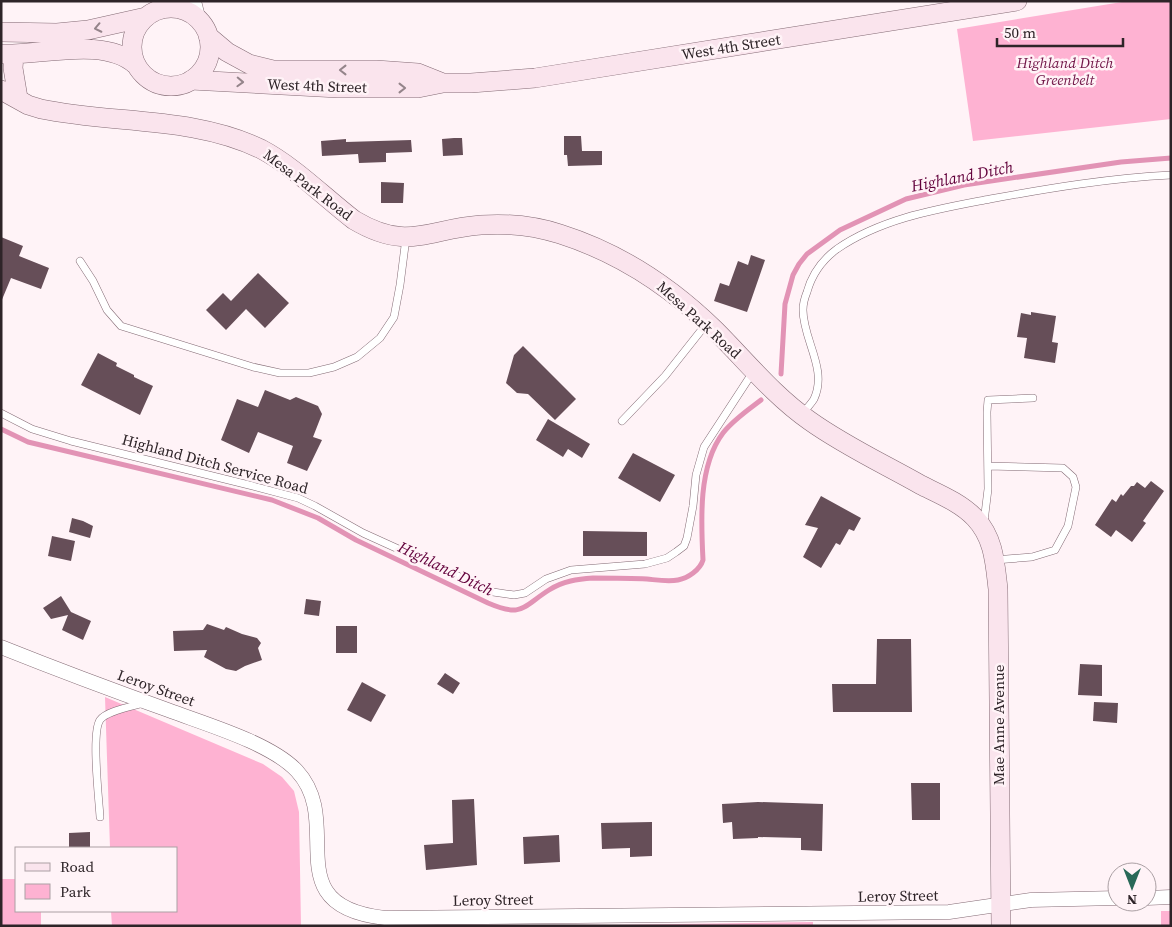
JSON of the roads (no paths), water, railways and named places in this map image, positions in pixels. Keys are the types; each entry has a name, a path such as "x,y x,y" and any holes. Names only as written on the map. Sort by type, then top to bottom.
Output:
{"main road":[{"name":"West 4th Street","path":"191,80 346,88 418,88 443,83 471,83 535,78 1018,1"},
{"path":"5,34 57,33 88,30 155,10 169,9 191,14 204,29 210,49 207,61 200,72 191,80 179,85 166,86 154,83 144,76 128,58 101,51 78,49 8,54"},
{"path":"136,65 132,53 132,40 137,27 155,10"},
{"name":"West 4th Street","path":"204,29 227,52 249,64 272,70 376,70 418,73 443,83"},
{"name":"Mesa Park Road","path":"8,54 13,68 9,94 28,105 53,112 188,128 230,137 274,156 334,205 366,227 393,237 406,238 481,225 521,226 558,233 604,250 626,261 664,286 707,323 790,406 802,415 848,445 963,508 983,528"},
{"name":"Mae Anne Avenue","path":"983,528 989,539 995,560 998,608 1001,926"}],"street":[{"path":"194,1 204,29"},
{"name":"Leroy Street","path":"3,650 146,702 264,748 283,759 297,771 307,784 313,800 316,815 320,879 326,892 338,904 351,911 369,916 385,918 949,912 1031,900 1107,898"},
{"path":"1157,898 1171,897"}],"lane":[{"path":"802,415 814,398 817,386 815,358 807,335 802,309 814,273 836,250 857,237 883,225 937,209 1032,191 1171,175"},
{"path":"80,261 93,281 107,310 121,326 253,367 280,373 310,373 334,368 357,357 380,338 394,317 406,238"},
{"path":"622,421 665,376 707,323"},
{"name":"Highland Ditch Service Road","path":"1,413 32,429 71,441 298,498 364,533 492,592 514,595 525,593 546,579 559,574 587,568 655,562 684,546 688,538 696,475 704,447 754,371"},
{"path":"983,528 988,489 988,400 1033,398"},
{"path":"988,466 1063,468 1073,477 1076,487 1068,526 1055,550 1032,557 995,560"},
{"path":"100,818 96,754 97,729 100,719 107,714 146,702"}],"waterway":[{"name":"Highland Ditch","path":"781,374 785,304 793,275 807,254 840,230 906,199 964,185 1121,162 1171,158"},
{"name":"Highland Ditch","path":"1,429 28,442 272,500 318,518 356,540 488,603 508,610 516,610 527,606 554,587 571,581 593,578 634,578 674,581 693,573 703,560 703,494 709,461 715,446 727,428 761,400"}],"park label":[{"name":"Highland Ditch Greenbelt","path":"1065,72"}]}
